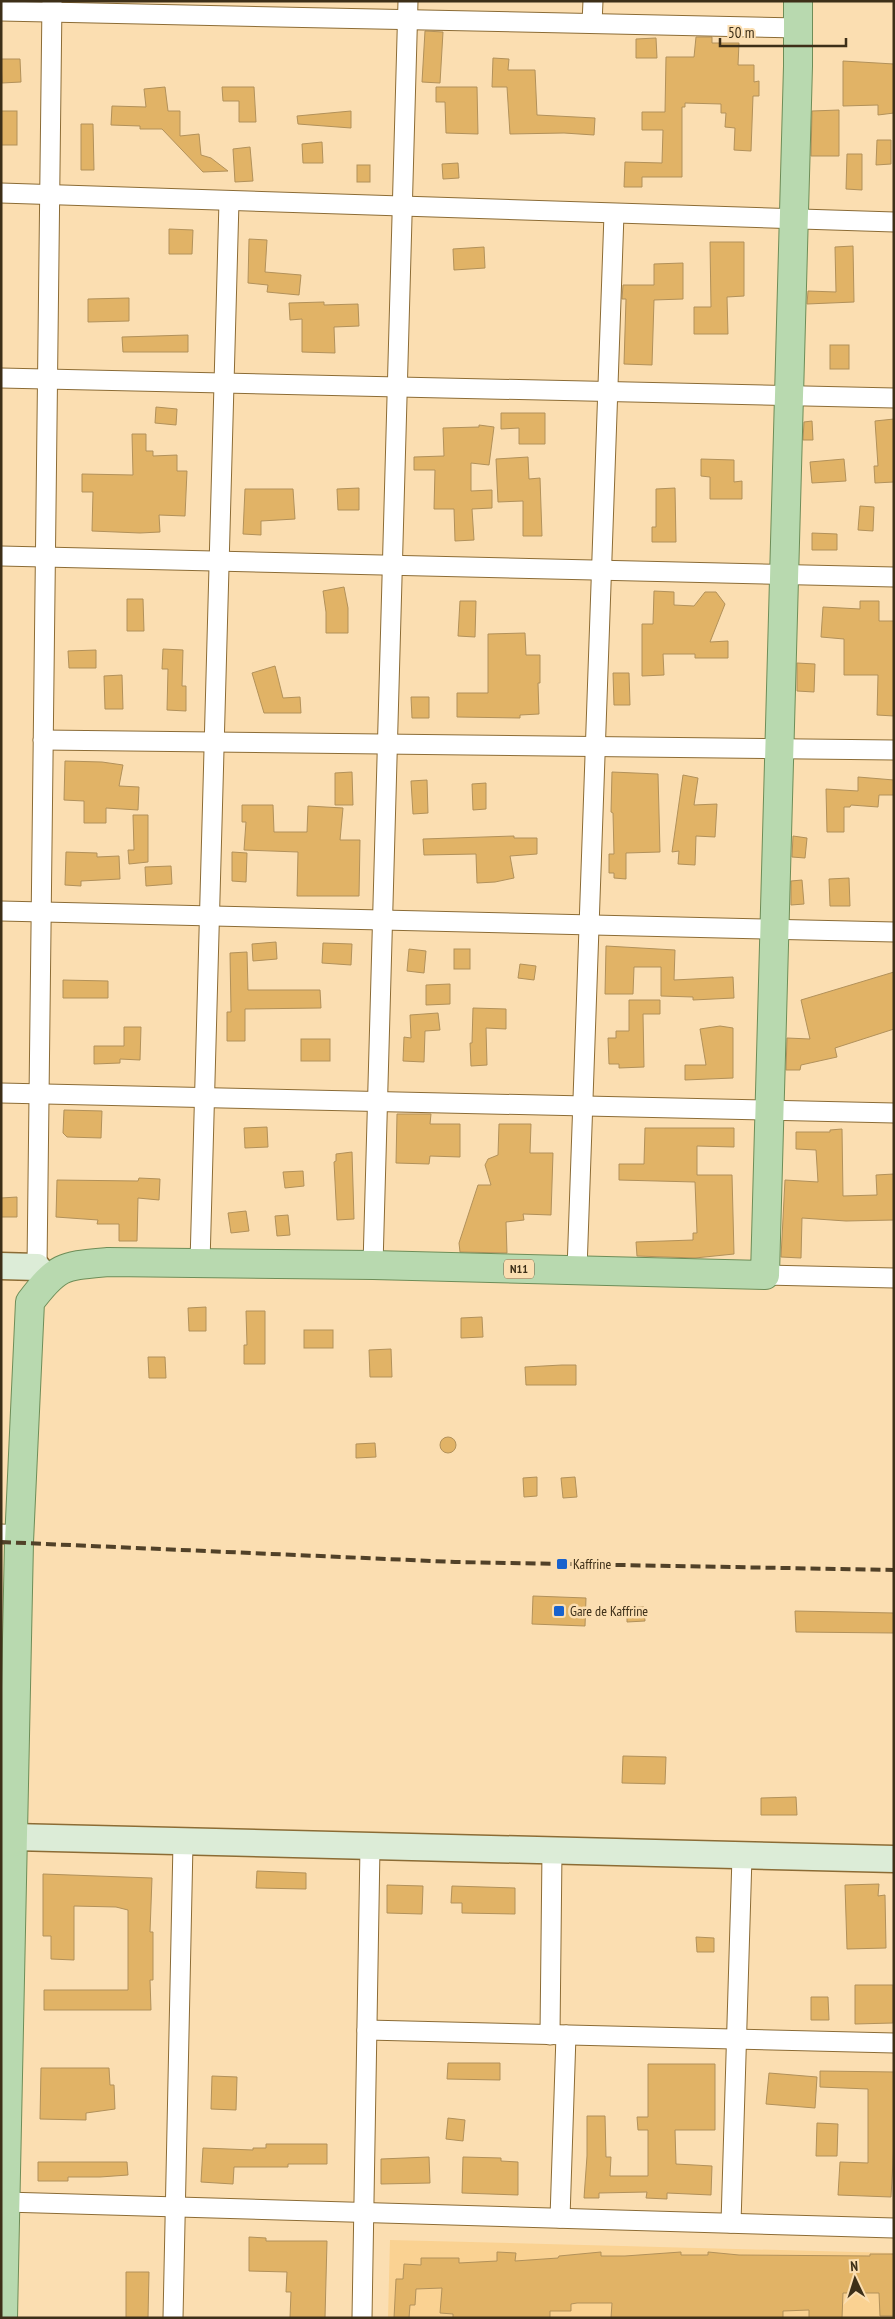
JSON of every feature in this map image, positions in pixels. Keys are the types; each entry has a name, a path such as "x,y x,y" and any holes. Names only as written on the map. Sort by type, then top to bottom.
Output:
{"main road":[{"path":"765,1275 798,14"},
{"name":"N11","path":"3,2318 5,2202 3,2173 13,1837 10,1534 30,1302 42,1273 74,1266 108,1262 373,1265 765,1275"},
{"path":"1,1266 42,1273"},
{"path":"13,1837 183,1843 894,1859"}],"street":[{"path":"592,23 593,1"},
{"path":"1,11 52,7 408,10 592,23 798,14"},
{"path":"42,1273 38,1094 52,7"},
{"path":"373,1265 408,10"},
{"path":"1,193 894,222"},
{"path":"200,1263 229,200"},
{"path":"577,1270 614,214"},
{"path":"1,378 894,398"},
{"path":"1,556 894,577"},
{"path":"43,740 894,750"},
{"path":"1,911 894,932"},
{"path":"1,1093 894,1113"},
{"path":"765,1275 894,1278"},
{"path":"173,2318 183,1843"},
{"path":"362,2318 370,1847"},
{"path":"552,1851 558,2035 560,2218"},
{"path":"731,2223 742,1856"},
{"path":"367,2030 894,2042"},
{"path":"5,2202 894,2228"}],"shaded area":[{"path":"390,2240 894,2253 894,2318 388,2318"}],"building":[{"path":"425,31 443,32 440,83 422,82"},
{"path":"696,37 712,37 712,43 739,43 738,65 754,65 754,82 759,81 759,96 753,96 751,151 734,150 735,128 725,127 726,113 721,113 721,104 685,103 685,107 682,107 682,177 642,177 642,187 624,187 625,162 662,163 663,130 642,130 642,112 665,112 666,57 694,57"},
{"path":"656,38 657,58 636,58 636,39"},
{"path":"493,58 509,59 508,70 535,70 537,115 595,118 594,135 564,133 510,134 507,87 492,87"},
{"path":"1,59 20,59 21,82 2,83"},
{"path":"843,61 894,64 894,113 878,115 878,105 843,106"},
{"path":"165,87 168,111 180,111 180,136 199,134 201,155 211,158 228,171 203,172 162,129 140,129 140,126 111,125 112,106 146,107 144,89"},
{"path":"222,87 254,87 256,122 239,122 239,101 223,101"},
{"path":"436,87 477,87 478,134 446,133 445,102 436,102"},
{"path":"839,110 839,156 811,156 812,111"},
{"path":"1,111 17,111 17,145 1,145"},
{"path":"351,111 351,128 298,124 297,116"},
{"path":"81,124 93,124 94,170 81,170"},
{"path":"877,140 891,140 891,164 876,165"},
{"path":"322,142 323,163 303,163 302,144"},
{"path":"250,147 253,181 235,182 233,149"},
{"path":"847,154 862,154 862,190 846,189"},
{"path":"458,163 459,178 443,179 442,164"},
{"path":"357,165 370,165 370,182 357,182"},
{"path":"169,229 193,230 192,254 169,254"},
{"path":"249,239 267,240 265,272 301,275 299,295 267,292 268,285 248,283"},
{"path":"710,242 744,242 744,296 727,297 728,334 694,334 694,307 711,307"},
{"path":"853,246 854,302 807,304 808,291 836,292 835,247"},
{"path":"484,247 485,268 454,270 453,249"},
{"path":"683,263 683,299 654,300 652,365 624,364 626,299 622,299 623,285 654,285 654,264"},
{"path":"129,298 129,321 88,322 88,299"},
{"path":"324,302 324,305 358,304 359,326 334,327 335,353 302,352 302,319 290,320 289,303"},
{"path":"188,335 188,352 123,352 122,337"},
{"path":"830,345 849,345 849,369 830,369"},
{"path":"156,407 177,409 176,425 155,423"},
{"path":"501,413 545,413 545,444 519,444 519,428 501,429"},
{"path":"894,419 894,482 875,483 874,466 878,466 875,421"},
{"path":"812,421 813,440 803,440 804,422"},
{"path":"479,425 494,427 489,465 471,463 471,491 492,490 492,508 472,509 474,540 455,541 454,509 434,509 435,470 414,470 414,457 444,456 443,428 479,427"},
{"path":"132,434 146,434 146,451 153,451 153,456 177,455 177,471 187,471 185,516 159,515 160,532 92,531 93,492 82,492 82,474 133,475"},
{"path":"528,457 529,479 540,478 542,536 523,536 523,501 498,502 496,459"},
{"path":"701,459 734,460 734,482 742,481 742,499 710,499 710,477 701,476"},
{"path":"844,459 846,481 812,483 810,462"},
{"path":"359,488 359,510 338,510 337,489"},
{"path":"675,488 676,542 652,542 652,527 656,527 656,489"},
{"path":"245,489 293,489 295,519 261,521 261,535 243,534"},
{"path":"860,506 874,507 873,531 858,530"},
{"path":"812,533 837,534 837,550 812,550"},
{"path":"344,587 348,608 348,633 326,633 323,591"},
{"path":"654,591 674,592 674,605 694,606 705,592 716,592 725,604 710,642 728,641 728,658 695,658 695,654 663,654 664,675 642,676 642,624 653,624"},
{"path":"127,599 143,599 144,631 127,631"},
{"path":"460,601 476,601 475,637 458,636"},
{"path":"860,601 879,601 879,621 894,621 894,716 877,715 878,675 844,675 844,639 821,637 823,607 860,609"},
{"path":"525,633 526,655 540,655 540,683 538,683 539,714 520,715 520,718 457,717 457,693 488,693 488,634"},
{"path":"163,649 183,650 182,686 186,686 186,711 167,710 168,669 162,669"},
{"path":"96,650 96,668 69,668 68,651"},
{"path":"797,663 815,664 814,692 797,691"},
{"path":"275,666 283,698 300,697 301,713 264,713 252,673"},
{"path":"613,673 629,673 630,705 614,705"},
{"path":"122,675 123,709 105,709 104,676"},
{"path":"411,697 429,697 429,718 412,718"},
{"path":"65,761 102,762 123,765 119,786 139,787 138,810 106,808 106,823 84,823 84,801 64,800"},
{"path":"352,772 353,805 335,805 335,773"},
{"path":"612,772 658,774 660,852 626,853 626,879 614,878 614,873 609,873 609,854 614,854 613,813 611,812"},
{"path":"683,775 698,778 694,805 717,804 715,837 696,836 695,865 678,864 679,851 672,852"},
{"path":"858,777 894,780 894,795 879,795 878,807 851,805 850,807 844,807 844,832 827,832 826,789 858,791"},
{"path":"427,780 428,813 413,814 411,781"},
{"path":"486,783 486,809 473,810 472,784"},
{"path":"242,805 273,805 274,832 307,832 308,806 343,808 340,840 360,840 359,896 297,896 298,852 244,850 246,822 242,822"},
{"path":"133,815 148,815 148,862 129,864 128,850 134,850"},
{"path":"514,836 514,838 537,838 537,854 510,856 514,878 477,883 476,854 424,855 423,839"},
{"path":"793,836 807,838 805,858 792,857"},
{"path":"66,852 97,853 97,857 119,856 120,879 81,881 81,886 65,885"},
{"path":"232,852 247,853 246,882 232,881"},
{"path":"171,866 172,884 146,886 145,867"},
{"path":"849,878 850,906 830,906 829,879"},
{"path":"802,880 804,904 791,905 791,881"},
{"path":"276,942 277,959 253,961 252,944"},
{"path":"323,943 352,944 351,965 322,963"},
{"path":"606,946 675,950 674,980 733,977 734,998 693,1000 693,997 661,996 661,967 634,967 633,994 605,994"},
{"path":"409,949 426,951 424,973 407,971"},
{"path":"454,949 470,949 470,969 454,969"},
{"path":"247,952 248,990 320,990 321,1008 245,1009 245,1041 227,1041 227,1012 231,1012 230,953"},
{"path":"520,964 536,966 534,980 518,978"},
{"path":"894,972 894,1029 835,1048 837,1057 801,1065 800,1070 786,1070 787,1038 810,1039 801,1000"},
{"path":"63,980 108,981 108,998 63,998"},
{"path":"450,984 450,1004 426,1005 426,985"},
{"path":"629,1000 660,1000 660,1014 643,1014 644,1067 619,1068 619,1064 609,1064 608,1038 616,1038 616,1031 629,1031"},
{"path":"473,1008 506,1009 506,1029 486,1028 487,1065 471,1066 470,1043 472,1043"},
{"path":"438,1013 440,1030 425,1031 424,1062 403,1061 404,1037 411,1038 410,1015"},
{"path":"720,1026 733,1028 733,1078 685,1080 685,1065 706,1065 700,1029"},
{"path":"124,1027 141,1027 140,1060 120,1059 120,1063 94,1064 94,1046 124,1046"},
{"path":"301,1039 330,1039 330,1061 301,1061"},
{"path":"64,1110 102,1111 101,1138 67,1137 63,1133"},
{"path":"397,1114 431,1114 430,1124 460,1124 460,1157 430,1156 429,1164 396,1163"},
{"path":"499,1124 531,1124 530,1153 553,1153 551,1215 523,1214 524,1220 506,1222 507,1253 460,1252 459,1243 478,1185 491,1185 485,1165 488,1159 498,1155"},
{"path":"267,1127 268,1147 245,1148 244,1128"},
{"path":"645,1128 734,1128 734,1147 697,1146 697,1175 732,1175 734,1254 695,1258 637,1256 636,1242 693,1240 693,1233 697,1233 695,1182 619,1180 619,1164 644,1164"},
{"path":"842,1129 843,1196 877,1195 876,1175 894,1174 894,1220 846,1221 802,1218 801,1258 781,1257 785,1180 818,1182 816,1150 796,1149 796,1132 830,1132 830,1130"},
{"path":"352,1152 354,1219 337,1220 334,1162 336,1161 336,1154"},
{"path":"303,1171 304,1186 285,1188 283,1172"},
{"path":"139,1178 160,1179 159,1200 138,1198 137,1241 119,1241 119,1224 97,1224 98,1220 56,1217 57,1180 138,1181"},
{"path":"17,1197 17,1217 1,1217 1,1198"},
{"path":"246,1211 249,1231 231,1233 228,1213"},
{"path":"288,1215 290,1235 277,1236 275,1216"},
{"path":"206,1307 206,1331 189,1331 188,1308"},
{"path":"246,1311 265,1311 265,1364 244,1364 244,1345 247,1345"},
{"path":"482,1317 483,1337 461,1338 461,1318"},
{"path":"304,1330 333,1330 333,1348 304,1348"},
{"path":"391,1349 392,1377 370,1377 369,1350"},
{"path":"148,1357 165,1357 166,1378 149,1378"},
{"path":"576,1365 576,1385 526,1385 525,1367"},
{"path":"445,1437 451,1437 456,1442 454,1451 445,1453 440,1448 440,1442"},
{"path":"375,1443 376,1457 356,1458 356,1444"},
{"path":"537,1477 537,1496 524,1497 523,1478"},
{"path":"575,1477 577,1497 563,1498 561,1478"},
{"name":"Gare de Kaffrine","path":"533,1596 586,1598 585,1626 532,1624"},
{"path":"627,1607 644,1607 645,1621 627,1622"},
{"path":"795,1611 894,1613 894,1633 796,1632"},
{"path":"623,1756 666,1757 665,1784 622,1783"},
{"path":"796,1797 797,1815 761,1815 761,1798"},
{"path":"257,1871 306,1873 306,1889 256,1888"},
{"path":"43,1874 152,1878 150,1932 153,1932 153,1980 150,1980 151,2010 44,2010 44,1990 128,1990 128,1910 116,1907 74,1906 74,1960 51,1959 51,1936 43,1936"},
{"path":"879,1884 878,1896 885,1895 886,1948 847,1949 845,1885"},
{"path":"387,1885 423,1886 422,1914 387,1913"},
{"path":"452,1886 515,1888 515,1914 462,1913 462,1903 451,1903"},
{"path":"696,1937 714,1938 714,1952 697,1952"},
{"path":"855,1985 893,1985 893,2023 855,2024"},
{"path":"811,1997 828,1997 829,2020 811,2020"},
{"path":"448,2063 500,2063 500,2080 447,2079"},
{"path":"648,2064 715,2064 715,2130 675,2130 676,2164 712,2166 711,2195 667,2193 667,2199 646,2198 647,2192 599,2193 599,2198 584,2198 587,2116 605,2116 606,2157 611,2157 610,2176 648,2176 648,2130 638,2130 637,2117 648,2117"},
{"path":"41,2068 109,2068 110,2085 114,2085 115,2109 86,2113 86,2120 40,2119"},
{"path":"820,2071 894,2072 894,2143 891,2197 838,2195 840,2162 868,2163 868,2089 820,2087"},
{"path":"769,2073 817,2077 815,2108 766,2104"},
{"path":"212,2076 237,2077 236,2110 211,2109"},
{"path":"448,2118 465,2120 463,2141 446,2139"},
{"path":"817,2123 838,2124 837,2156 816,2156"},
{"path":"266,2144 327,2144 327,2164 288,2164 288,2167 234,2167 233,2184 201,2182 203,2148 253,2150 253,2148 266,2148"},
{"path":"429,2157 430,2183 381,2184 381,2159"},
{"path":"463,2157 501,2158 501,2161 518,2162 518,2195 462,2193"},
{"path":"38,2162 127,2162 128,2175 68,2177 68,2181 38,2181"},
{"path":"249,2237 266,2238 266,2241 327,2241 325,2318 290,2318 291,2292 286,2292 287,2272 249,2271"},
{"path":"497,2252 516,2253 515,2261 601,2252 601,2256 681,2252 681,2255 708,2255 708,2252 739,2255 870,2256 870,2254 894,2254 894,2316 880,2316 879,2293 843,2293 842,2318 809,2318 809,2310 783,2311 783,2318 611,2318 612,2303 577,2303 571,2304 571,2311 550,2311 550,2318 453,2318 453,2314 440,2313 442,2288 416,2289 415,2305 410,2305 409,2318 394,2318 396,2279 403,2279 404,2264 421,2265 421,2258 459,2258 459,2263 497,2261"},
{"path":"126,2272 149,2272 148,2318 126,2318"}],"railway":[{"path":"1,1542 455,1562 894,1570"}],"place":[{"name":"Kaffrine","path":"562,1564"},
{"name":"Gare de Kaffrine","path":"559,1611"}]}
